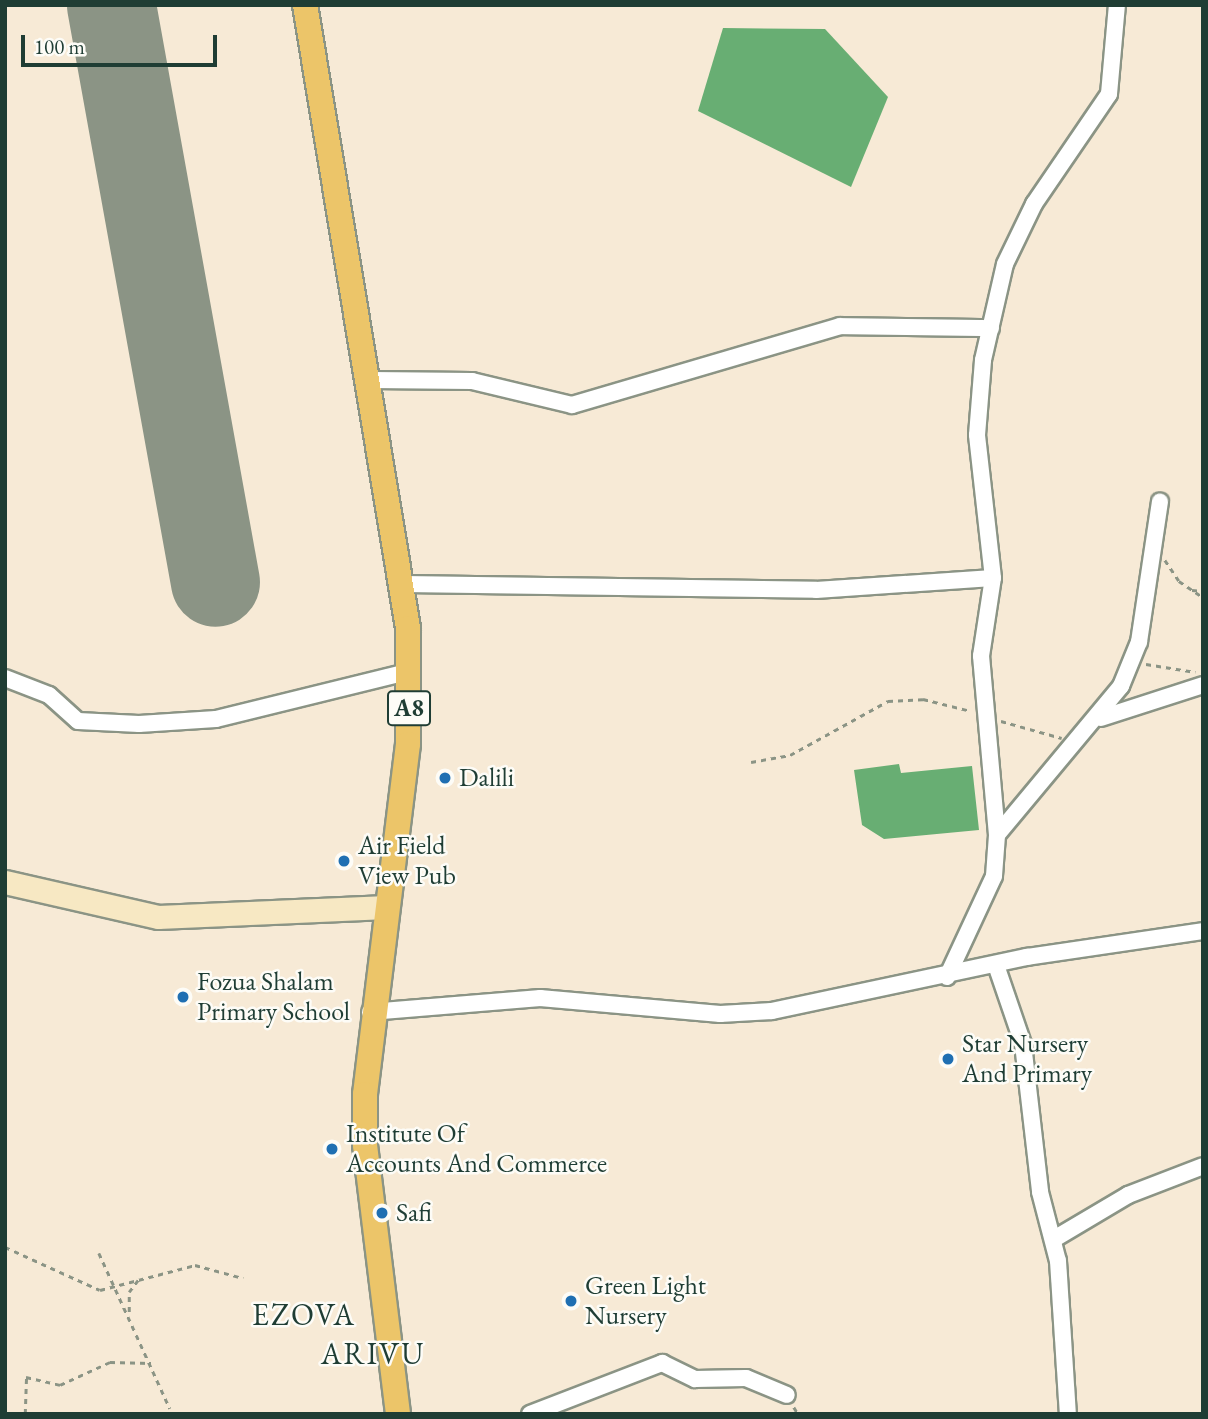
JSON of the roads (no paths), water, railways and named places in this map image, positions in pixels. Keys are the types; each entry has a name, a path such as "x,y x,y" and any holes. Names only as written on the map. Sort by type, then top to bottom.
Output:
{"main road":[{"name":"A8","path":"305,5 404,584 411,670 387,907 370,1012 365,1145 398,1414"}],"street":[{"path":"947,978 984,905 997,835 989,717 981,656 993,578 977,435 978,390 1005,264 1034,204 1109,94 1117,5"},
{"path":"371,380 472,381 572,405 840,326 991,328"},
{"path":"997,835 1099,719 1133,660 1160,502"},
{"path":"404,584 816,590 993,578"},
{"path":"5,678 48,695 78,721 139,724 216,719 411,670"},
{"path":"1099,719 1203,685"},
{"path":"5,882 158,917 387,907"},
{"path":"370,1012 540,998 744,1014 947,978 996,965 1203,931"},
{"path":"996,965 1023,1044 1040,1192 1054,1239 1068,1414"},
{"path":"1054,1239 1128,1195 1203,1166"},
{"path":"530,1414 662,1363 695,1379 746,1378 787,1395"}],"place":[{"name":"Dalili","path":"445,778"},
{"name":"Air Field View Pub","path":"344,861"},
{"name":"Fozua Shalam Primary School","path":"183,997"},
{"name":"Star Nursery And Primary","path":"948,1059"},
{"name":"Institute Of Accounts And Commerce","path":"332,1149"},
{"name":"Safi","path":"382,1213"},
{"name":"Green Light Nursery","path":"571,1301"}],"district":[{"name":"EZOVA","path":"304,1315"},
{"name":"ARIVU","path":"373,1354"}]}
